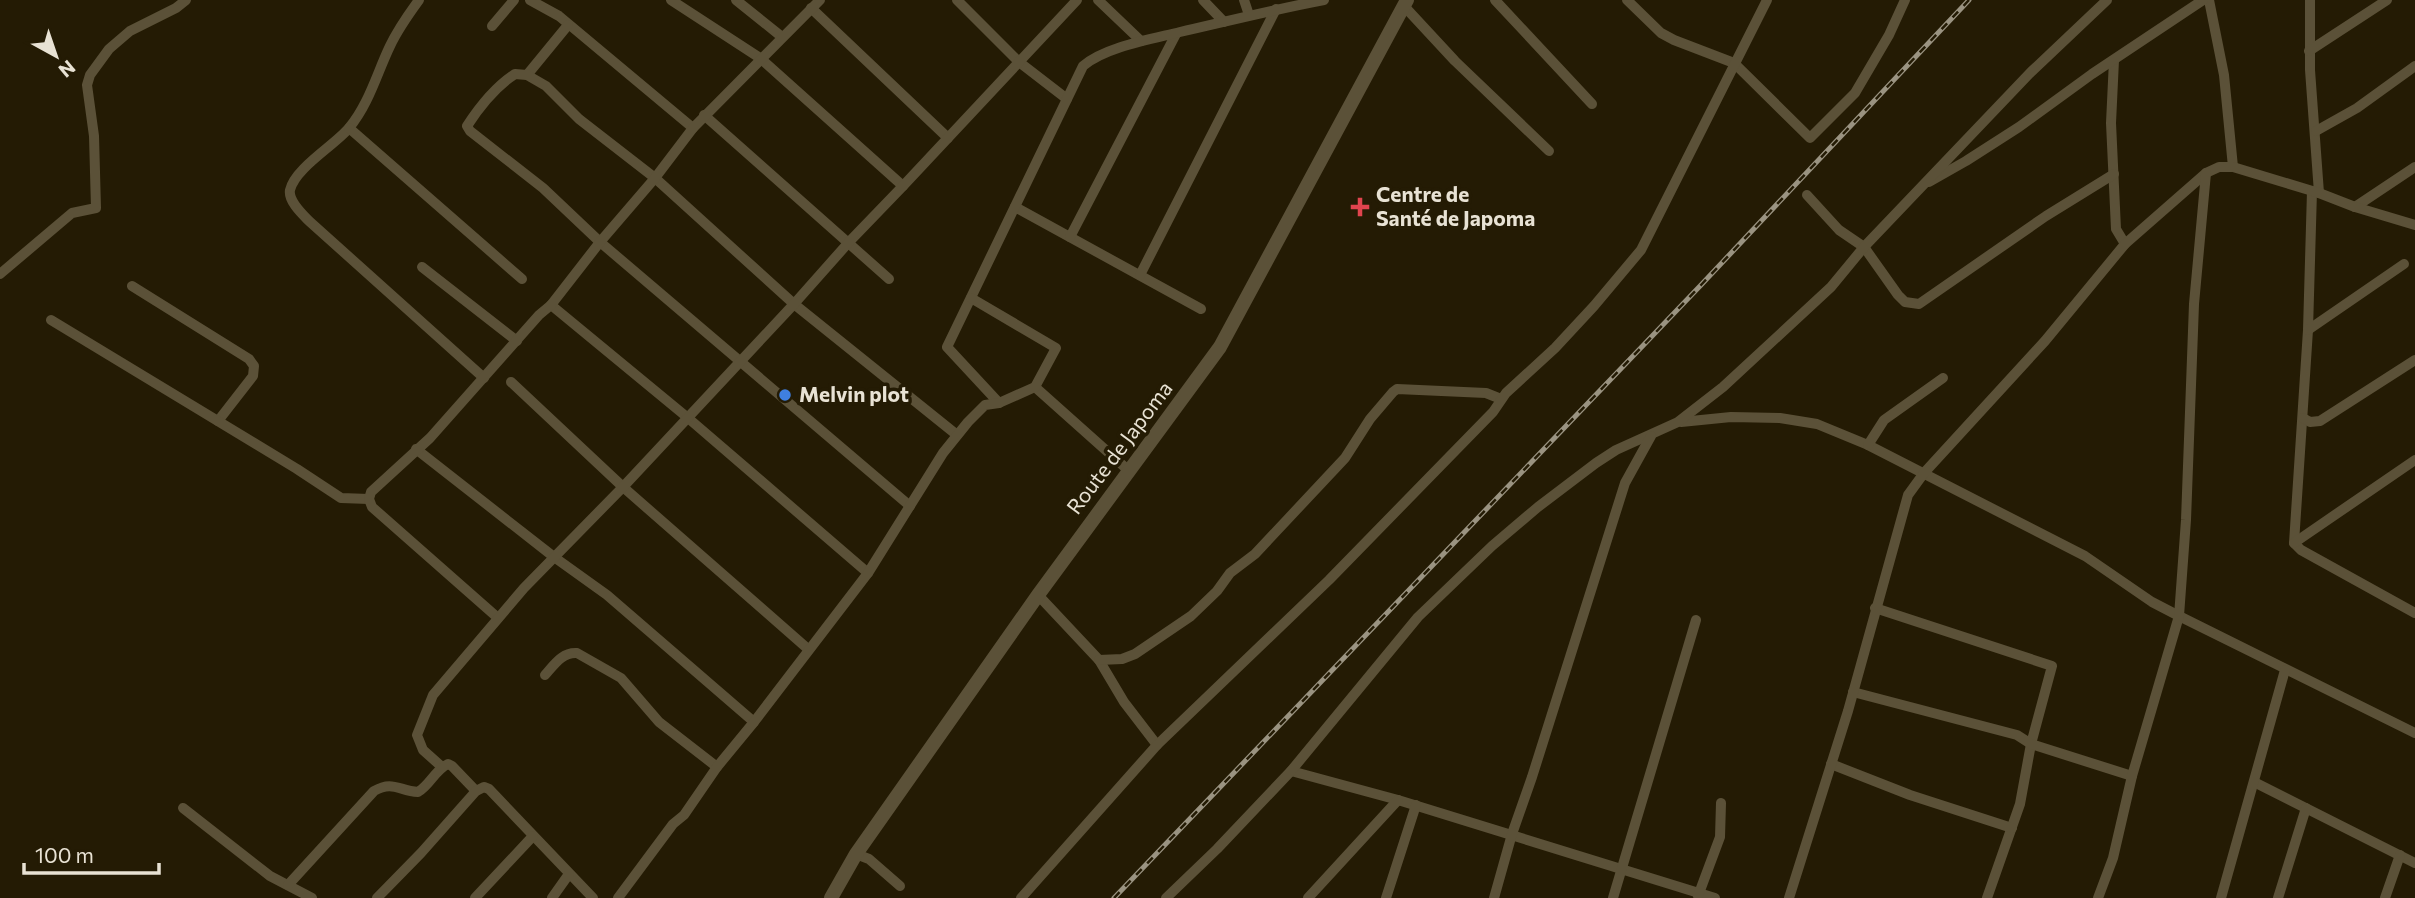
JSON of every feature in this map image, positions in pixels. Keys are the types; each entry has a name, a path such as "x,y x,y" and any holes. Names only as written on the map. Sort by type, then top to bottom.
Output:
{"street":[{"path":"0,274 72,213 96,208 94,136 87,85 90,75 109,49 130,31 177,8 186,0"},
{"path":"419,0 390,45 371,91 349,128 298,176 290,190 291,198 309,221 484,378"},
{"path":"492,26 514,0"},
{"path":"530,0 549,9 693,128"},
{"path":"671,0 760,58 903,186"},
{"path":"736,0 782,37"},
{"path":"498,618 372,507 369,499 371,492 430,438 539,315 551,305 704,115 820,0"},
{"path":"957,0 1019,62 1067,99"},
{"path":"442,767 423,750 417,735 433,695 554,557 688,418 1077,0"},
{"path":"1098,0 1141,41"},
{"path":"1203,0 1224,22"},
{"path":"1244,0 1249,15"},
{"path":"999,402 947,347 1083,66 1090,60 1141,41 1324,0"},
{"path":"1495,0 1592,104"},
{"path":"1627,0 1661,33 1734,63 1810,138 1855,93 1889,35 1905,0"},
{"path":"1021,898 1157,745 1382,527 1493,412 1501,399 1563,340 1641,250 1767,0"},
{"path":"1166,898 1291,771 1418,617 1492,546 1596,463 1616,450 1678,422 1714,395 1825,293 1864,247 2031,72 2107,0"},
{"path":"1924,184 1977,155 2203,0"},
{"path":"2209,0 2224,75 2232,167"},
{"path":"2294,544 2315,192 2316,131 2309,51 2310,0"},
{"path":"2309,51 2387,0"},
{"path":"1405,3 1455,61 1549,152"},
{"name":"Route de Japoma","path":"831,898 856,854 1038,595 1220,347 1405,3"},
{"path":"811,8 948,138"},
{"path":"1140,275 1276,9"},
{"path":"527,75 568,26"},
{"path":"1070,237 1176,34"},
{"path":"2114,60 2111,115 2116,229 2125,244"},
{"path":"2316,131 2357,108 2415,66"},
{"path":"910,506 600,242 543,188 470,131 467,126 481,105 504,81 515,74 527,75 546,86 579,119 655,178 794,303 957,435"},
{"path":"704,115 889,279"},
{"path":"349,128 523,279"},
{"path":"1789,898 1853,692 1908,495 2045,341 2125,244 2206,173 2219,167 2232,167 2415,225"},
{"path":"2355,207 2415,167"},
{"path":"2098,898 2113,858 2132,776 2179,616 2186,520 2194,304 2206,173"},
{"path":"1807,195 1839,230 1864,247 1905,302 1919,304 2046,216 2113,174"},
{"path":"1015,207 1201,309"},
{"path":"2308,330 2404,264"},
{"path":"422,267 517,341"},
{"path":"132,286 249,359 254,366 253,376 218,421"},
{"path":"618,898 868,573 957,435 985,405 1035,387 1056,348 971,298"},
{"path":"551,305 688,418 868,573"},
{"path":"51,320 341,498 369,499"},
{"path":"2303,418 2310,422 2320,421 2415,360"},
{"path":"1868,445 1884,420 1943,378"},
{"path":"511,382 623,487 808,649"},
{"path":"1035,387 1128,470"},
{"path":"1099,660 1122,659 1135,654 1191,616 1217,591 1230,573 1255,554 1345,458 1370,419 1393,392 1478,393 1501,399"},
{"path":"1678,422 1731,417 1804,420 1868,445 2085,555 2152,602 2415,733"},
{"path":"1494,898 1512,834 1625,484 1651,436"},
{"path":"416,449 607,595 754,722"},
{"path":"2294,544 2415,460"},
{"path":"2294,544 2415,612"},
{"path":"1038,595 1099,660 1124,702 1157,745"},
{"path":"1875,608 2051,665 2052,672 2031,744 2020,804 1987,898"},
{"path":"1613,898 1696,620"},
{"path":"545,676 564,656 577,653 621,678 659,722 717,767"},
{"path":"2221,898 2285,670"},
{"path":"1853,692 2017,735 2031,744 2132,776"},
{"path":"1831,764 1910,795 2012,828"},
{"path":"288,886 374,791 383,786 392,785 418,792 442,767 448,765 475,791"},
{"path":"1291,771 1416,805 1698,895 1715,898"},
{"path":"2254,782 2415,863"},
{"path":"377,898 475,791 484,787 489,789 593,898"},
{"path":"1308,898 1398,800"},
{"path":"1698,895 1720,837 1721,803"},
{"path":"1386,898 1416,805"},
{"path":"183,808 259,869 312,898"},
{"path":"2278,898 2306,808"},
{"path":"475,898 533,836"},
{"path":"856,854 869,859 900,886"},
{"path":"2385,898 2400,855"},
{"path":"552,898 569,874"}],"railway":[{"path":"1114,898 1701,285 1969,0"}],"place":[{"name":"Centre de Santé de Japoma","path":"1360,207"},
{"name":"Melvin plot","path":"785,395"}]}
